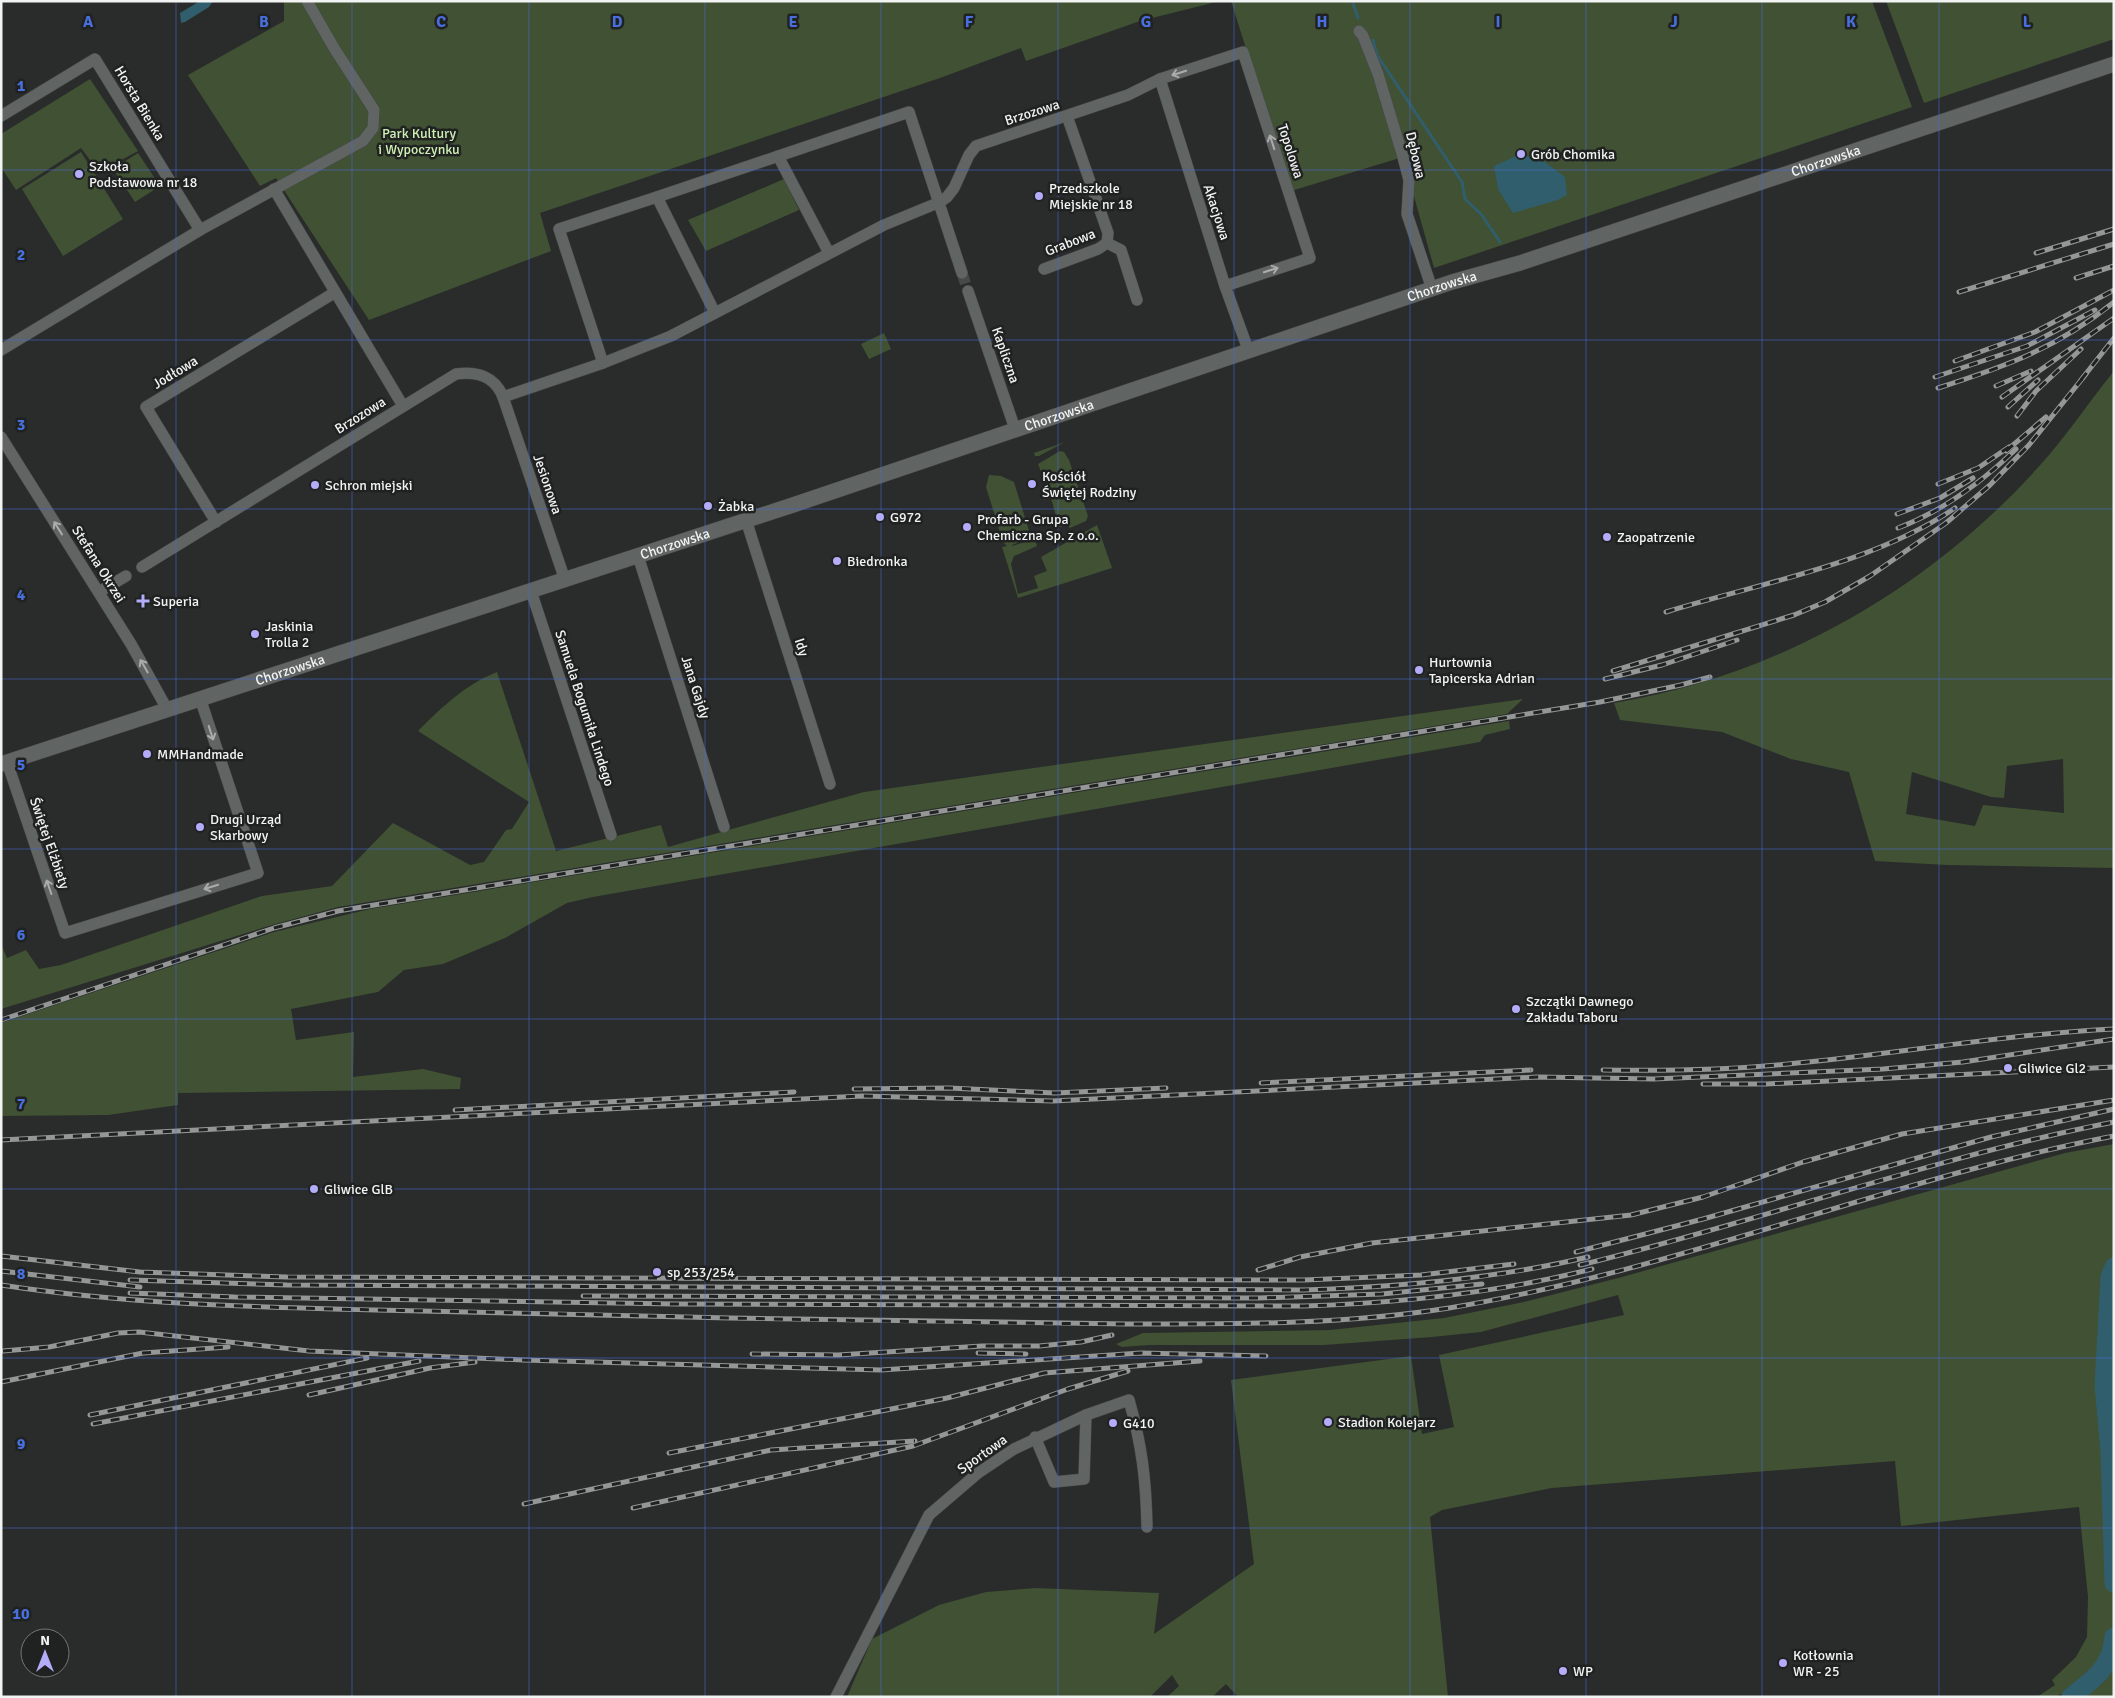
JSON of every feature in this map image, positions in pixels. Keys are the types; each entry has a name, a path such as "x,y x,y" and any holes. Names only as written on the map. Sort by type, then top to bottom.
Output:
{"main road":[{"name":"Chorzowska","path":"4,763 638,556 1249,352 1317,327 1432,289 1520,263 2114,64"}],"street":[{"path":"1,350 200,230 364,141 373,128 374,110 334,48 307,1"},
{"name":"Dębowa","path":"1359,31 1363,36 1378,74 1403,157 1409,180 1407,214 1432,289"},
{"name":"Topolowa","path":"1160,79 1243,52 1310,258 1225,286"},
{"name":"Horsta Bienka","path":"1,116 95,59 200,230"},
{"name":"Brzozowa","path":"142,567 447,378 466,372 475,373 491,380 504,397 603,364 671,336 896,219 947,198 954,188 969,155 976,146 1128,95 1160,79"},
{"name":"Akacjowa","path":"1160,79 1225,286 1249,352"},
{"path":"603,364 558,229 909,112 962,273"},
{"path":"1067,116 1108,234 1107,243 1121,250 1137,300"},
{"path":"778,156 828,253"},
{"path":"274,189 334,293 403,406"},
{"path":"657,197 715,313"},
{"name":"Grabowa","path":"1044,268 1098,249 1107,243"},
{"name":"Kapliczna","path":"968,291 1015,429"},
{"name":"Jodłowa","path":"216,522 146,407 334,293"},
{"name":"Jesionowa","path":"504,397 564,580"},
{"name":"Stefana Okrzei","path":"1,437 131,644 166,709"},
{"name":"Idy","path":"746,520 830,784"},
{"name":"Jana Gajdy","path":"638,556 724,827"},
{"path":"99,592 126,576"},
{"name":"Samuela Bogumiła Lindego","path":"531,591 611,835"},
{"name":"Świętej Elżbiety","path":"4,763 65,933 258,873 200,698"},
{"name":"Sportowa","path":"836,1697 929,1515 978,1473 1035,1437 1086,1415 1129,1400 1138,1429 1146,1476 1147,1527"},
{"path":"1035,1437 1054,1482 1084,1479 1086,1415"}],"green space":[{"name":"Park Kultury i Wypoczynku","path":"284,1 1220,1 1140,21 1026,61 1021,48 940,78 540,213 551,251 369,320 276,178 260,186 188,75 284,21"},
{"path":"1231,1 1872,1 1912,107 1434,268 1403,157 1291,191"},
{"path":"1886,1 2114,1 2114,39 1924,103"},
{"path":"90,79 138,151 99,172 81,148 16,190 1,167 1,134"},
{"path":"81,152 123,219 63,256 22,189"},
{"path":"138,153 160,186 135,202 113,169"},
{"path":"784,179 799,210 706,251 688,220"},
{"path":"884,333 891,349 869,359 861,344"},
{"path":"2114,371 2114,868 1947,865 1875,861 1849,772 1791,759 1722,732 1620,720 1614,703 1676,690 1737,671 1796,646 1853,617 1907,583 1958,544 2005,502 2049,455","holes":["2063,759 2064,813 1983,805 1975,826 1906,814 1912,772 1991,797 2004,798 2007,766"]},
{"path":"1065,442 1039,456 1035,456 1034,453"},
{"path":"1060,451 1064,452 1069,460 1088,516 1086,521 1070,528 1068,525 1059,527 1051,498 1044,500 1042,488 1047,487 1038,464"},
{"path":"989,475 1001,476 1014,482 1031,537 1012,546 1035,539 1037,546 1014,556 1011,564 1018,594 1038,588 1034,576 1047,571 1041,557 1097,525 1112,568 1018,598 1002,547 1007,546 1003,542 986,487"},
{"path":"497,672 556,851 661,825 668,847 864,792 1523,699 1507,714 338,907 272,925 1,1009 1,944 7,958 26,950 39,969 61,965 262,896 332,886 393,823 470,865 484,862 506,830 512,829 529,802 418,731 445,705 465,690"},
{"path":"1509,721 1510,729 1485,735 1480,742 567,903 505,938 443,964 404,970 378,992 291,1009 296,1040 354,1032 353,1077 423,1069 461,1078 460,1089 178,1093 178,1105 108,1115 1,1116 1,1023 274,932 370,909"},
{"path":"2114,1144 2114,1697 2063,1697 2061,1694 2056,1697 2037,1697 2055,1685 2052,1680 2076,1657 2087,1637 2088,1597 2079,1507 1901,1526 1895,1461 1552,1488 1442,1510 1430,1517 1448,1697 1238,1697 1226,1684 1212,1697 1167,1697 1179,1686 1172,1675 1150,1697 847,1697 872,1639 939,1605 986,1592 1036,1588 1159,1593 1154,1634 1254,1564 1231,1380 1411,1356 1422,1434 1454,1427 1439,1355 1624,1315 1618,1295 1481,1332 1432,1337 1324,1345 1149,1345 1122,1347 1116,1344 1143,1333 1330,1330 1444,1318 1524,1302 1622,1277 2065,1153"}],"water":[{"path":"200,1 213,1 209,7 181,23 180,13"},
{"path":"1518,155 1541,159 1565,177 1567,195 1558,200 1513,213 1498,189 1494,166"}],"waterway":[{"path":"1352,1 1358,18"},
{"path":"1373,40 1377,55 1462,182 1465,199 1481,214 1500,242"},
{"path":"2114,1267 2110,1277 2104,1385 2110,1452 2114,1583"},
{"path":"2071,1697 2100,1672 2109,1657 2114,1637"}],"tunnel":[{"path":"962,273 968,291"}],"railway":[{"path":"2036,253 2114,229"},
{"path":"1959,292 2114,244"},
{"path":"2076,278 2114,266"},
{"path":"1955,361 2035,332 2114,290"},
{"path":"1938,388 1987,372 2051,344 2072,332 2114,302"},
{"path":"1935,377 2027,346 2095,310"},
{"path":"2002,397 2114,318"},
{"path":"2081,380 2114,338"},
{"path":"2017,416 2036,391 2081,349"},
{"path":"1996,386 2031,371"},
{"path":"1613,671 1794,615 1825,602 1870,576 1946,523 1990,485 2029,445 2086,374"},
{"path":"2008,407 2038,380"},
{"path":"2006,451 2046,417"},
{"path":"1938,484 1978,468 2009,447"},
{"path":"1898,528 1931,513 1976,484 2016,449"},
{"path":"1897,514 1940,498 1973,478"},
{"path":"1666,612 1852,558 1888,544 1923,527 1955,508"},
{"path":"1605,679 1662,665 1737,640"},
{"path":"1,1020 274,928 338,911 1600,702 1710,677"},
{"path":"1603,1070 1700,1070 1749,1067 1837,1059 1995,1039 2114,1029"},
{"path":"1,1140 862,1096 1053,1101 1538,1077 1654,1079 1883,1069 1963,1062 2114,1039"},
{"path":"1703,1084 1766,1084 2114,1067"},
{"path":"1261,1083 1531,1070"},
{"path":"854,1089 949,1088 1055,1093 1166,1088"},
{"path":"455,1110 794,1092"},
{"path":"1258,1270 1300,1257 1372,1243 1631,1215 1703,1197 1803,1162 1902,1134 2114,1100"},
{"path":"1576,1252 1703,1219 1991,1137 2114,1109"},
{"path":"1580,1265 1647,1248 1979,1153 2046,1136 2114,1122"},
{"path":"1,1285 94,1296 188,1304 329,1309 1028,1323 1208,1324 1329,1321 1409,1314 1533,1292 1617,1272 1947,1176 2030,1154 2114,1136"},
{"path":"1,1256 140,1272 287,1277 1304,1280 1421,1275 1514,1264"},
{"path":"130,1280 287,1285 1304,1290 1376,1287 1447,1281 1518,1271 1588,1257"},
{"path":"130,1293 235,1297 676,1304 1304,1306 1377,1302 1449,1295 1521,1284 1592,1269"},
{"path":"1,1271 140,1287"},
{"path":"583,1296 1259,1298 1382,1294 1482,1284"},
{"path":"3,1351 49,1347 118,1333 139,1332 309,1351 523,1360 881,1370 1141,1353 1266,1356"},
{"path":"752,1354 838,1355 982,1346 1039,1346 1081,1342 1112,1335"},
{"path":"1,1382 143,1353 228,1347"},
{"path":"978,1353 1026,1354"},
{"path":"90,1415 367,1358"},
{"path":"93,1424 419,1361"},
{"path":"669,1453 947,1398 1044,1373 1200,1361"},
{"path":"309,1395 430,1368 475,1362"},
{"path":"633,1508 913,1446 1068,1389 1128,1371"},
{"path":"524,1504 771,1450 915,1441"}],"place":[{"name":"Grób Chomika","path":"1521,154"},
{"name":"Szkoła Podstawowa nr 18","path":"79,174"},
{"name":"Przedszkole Miejskie nr 18","path":"1039,196"},
{"name":"Kościół Świętej Rodziny","path":"1032,484"},
{"name":"Schron miejski","path":"315,485"},
{"name":"Żabka","path":"708,506"},
{"name":"G972","path":"880,517"},
{"name":"Profarb - Grupa Chemiczna Sp. z o.o.","path":"967,527"},
{"name":"Zaopatrzenie","path":"1607,537"},
{"name":"Biedronka","path":"837,561"},
{"name":"Superia","path":"143,601"},
{"name":"Jaskinia Trolla 2","path":"255,634"},
{"name":"Hurtownia Tapicerska Adrian","path":"1419,670"},
{"name":"MMHandmade","path":"147,754"},
{"name":"Drugi Urząd Skarbowy","path":"200,827"},
{"name":"Szczątki Dawnego Zakładu Taboru","path":"1516,1009"},
{"name":"Gliwice Gl2","path":"2008,1068"},
{"name":"Gliwice GlB","path":"314,1189"},
{"name":"sp 253/254","path":"657,1272"},
{"name":"Stadion Kolejarz","path":"1328,1422"},
{"name":"G410","path":"1113,1423"},
{"name":"Kotłownia WR - 25","path":"1783,1663"},
{"name":"WP","path":"1563,1671"}]}
